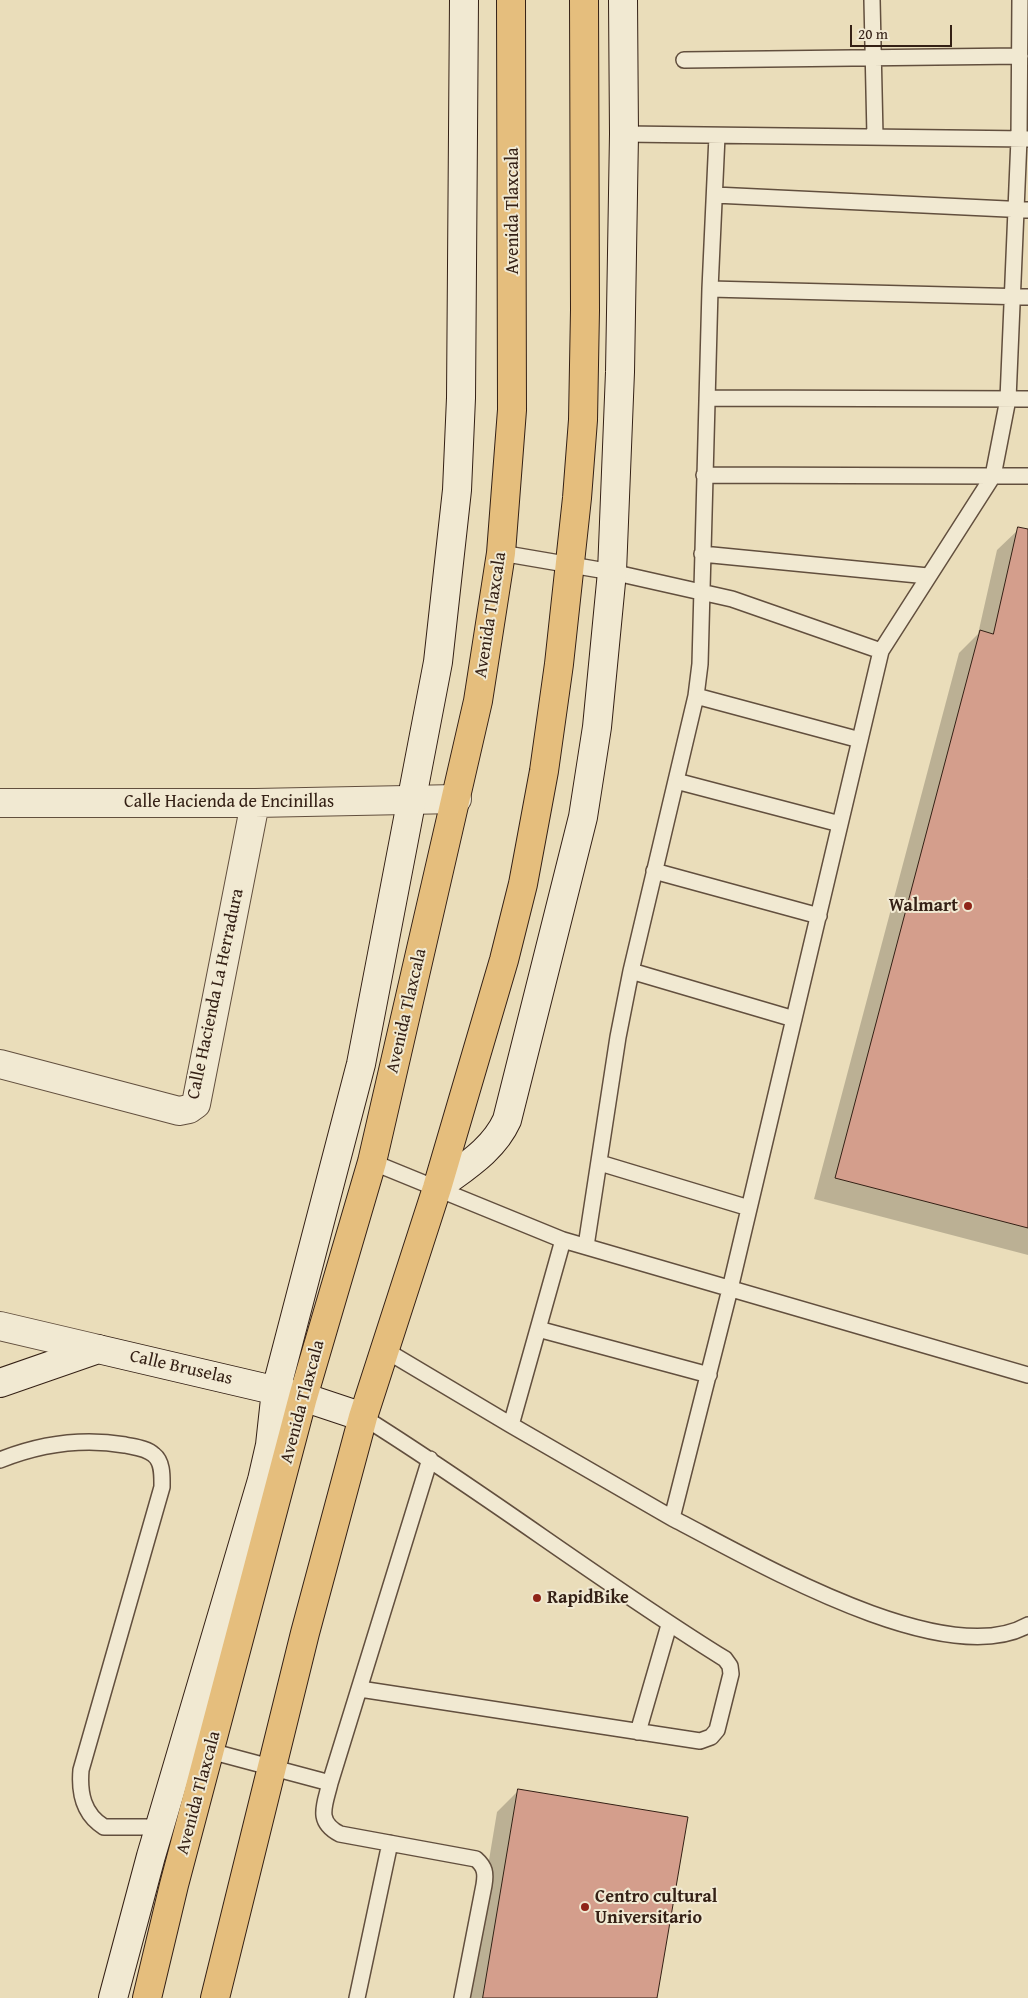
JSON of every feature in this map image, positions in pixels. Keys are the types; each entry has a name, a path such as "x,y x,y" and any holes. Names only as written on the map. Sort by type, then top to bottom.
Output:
{"main road":[{"name":"Avenida Tlaxcala","path":"147,1998 303,1397 372,1162 478,701 501,553 512,410 511,0"},
{"path":"216,1998 305,1633 363,1417 437,1188 504,960 523,884 544,770 570,566 583,420 585,310 584,0"}],"street":[{"name":"Avenida Tlaxcala","path":"113,1998 160,1827 262,1480 270,1445 276,1390 361,1064 438,662 457,490 461,398 464,0"},
{"path":"437,1188 492,1145 501,1134 514,1098 583,817 597,727 612,572 620,372 624,134 623,0"},
{"name":"Calle Hacienda de Encinillas","path":"0,803 255,803 457,799"},
{"name":"Calle Hacienda La Herradura","path":"0,1064 179,1112 189,1109 196,1104 255,803"},
{"name":"Calle Bruselas","path":"0,1326 276,1390 363,1417"},
{"path":"0,1382 98,1349"}],"lane":[{"path":"872,0 875,136"},
{"path":"672,1518 730,1289 881,651 993,476 1008,399 1010,297 1022,210 1023,139 1020,0"},
{"path":"684,60 1020,56"},
{"path":"624,134 1023,139"},
{"path":"586,1246 618,1037 631,971 696,696 700,664 704,475 717,136"},
{"path":"715,195 1022,210"},
{"path":"710,289 1028,297"},
{"path":"707,398 1028,399"},
{"path":"704,475 1028,476"},
{"path":"501,553 612,572 732,599 881,651"},
{"path":"702,554 928,576"},
{"path":"696,696 860,740"},
{"path":"676,782 840,824"},
{"path":"654,872 818,916"},
{"path":"631,971 794,1019"},
{"path":"372,1162 563,1240 1028,1375"},
{"path":"600,1163 749,1208"},
{"path":"511,1425 563,1240"},
{"path":"538,1329 709,1375"},
{"path":"386,1350 672,1518 826,1597 876,1616 968,1637 1002,1634 1028,1625"},
{"path":"360,1689 700,1741 712,1737 717,1730 731,1674 730,1666 726,1659 669,1625 430,1459 363,1417"},
{"path":"0,1460 36,1448 91,1442 140,1448 154,1454 160,1463 162,1487 81,1770 80,1783 82,1800 88,1813 104,1827 160,1827"},
{"path":"430,1459 330,1783 323,1815 326,1824 340,1834 476,1859 482,1864 486,1873 462,1998"},
{"path":"638,1732 669,1625"},
{"path":"210,1751 330,1783"},
{"path":"357,1998 390,1843"}],"building":[{"name":"Walmart","path":"1018,527 1028,529 1028,1228 835,1178 980,630 993,634"},
{"name":"Centro cultural Universitario","path":"518,1789 688,1817 657,1998 483,1998"}],"place":[{"name":"Walmart","path":"968,906"},
{"name":"RapidBike","path":"537,1598"},
{"name":"Centro cultural Universitario","path":"585,1907"}]}
